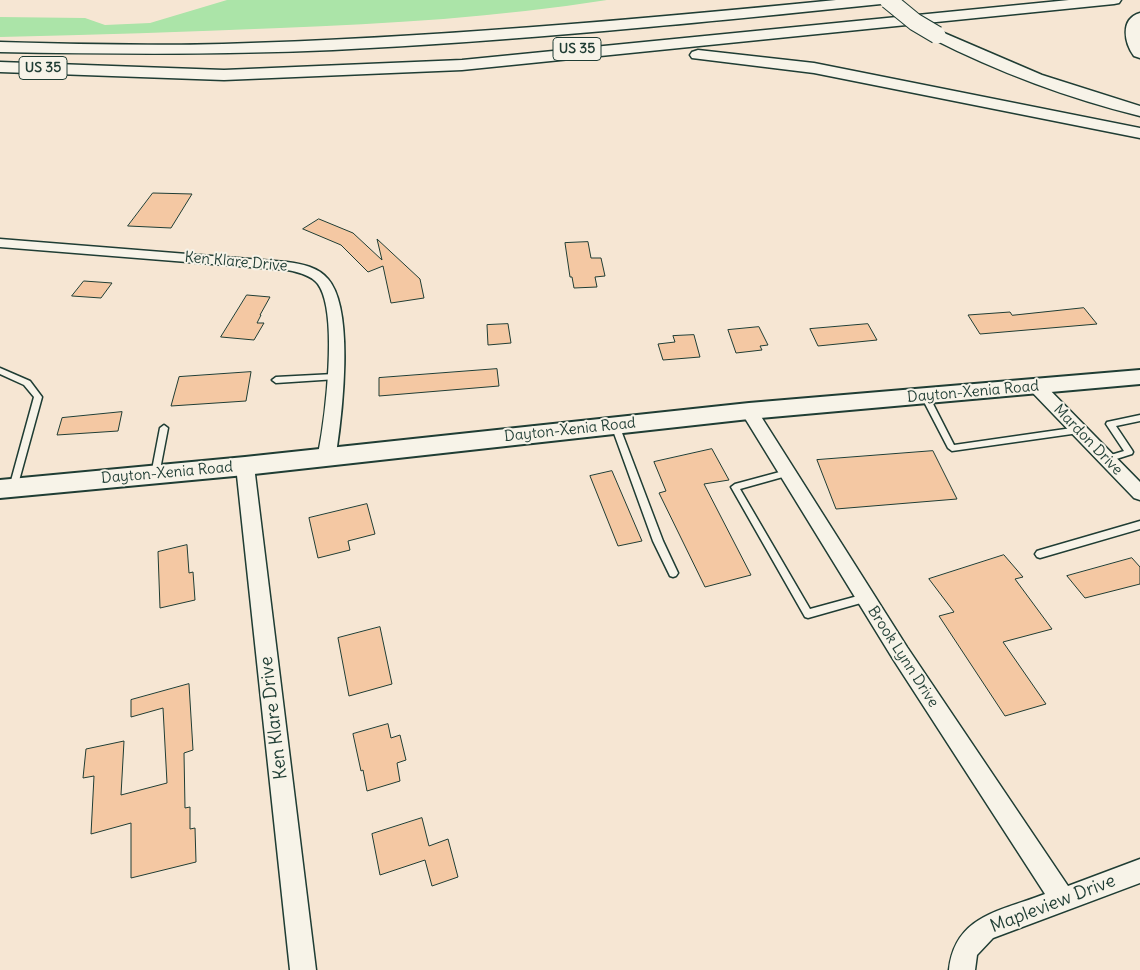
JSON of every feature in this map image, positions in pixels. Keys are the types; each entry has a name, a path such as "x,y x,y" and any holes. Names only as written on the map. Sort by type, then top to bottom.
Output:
{"highway":[{"name":"US 35","path":"4,47 282,47 427,40 575,30 881,0"},
{"path":"888,0 903,13 937,35 978,56 1042,82 1140,111"},
{"name":"US 35","path":"0,67 87,70 260,69 516,55 1064,0"},
{"path":"87,70 224,75 462,65 1114,0"},
{"path":"83,48 344,40 508,29 581,20 663,5"},
{"path":"1140,18 1132,32 1133,40 1140,53"},
{"path":"579,54 712,56 773,62 1140,133"}],"main road":[{"name":"Dayton-Xenia Road","path":"6,489 244,466 749,411 1140,377"}],"street":[{"name":"Ken Klare Drive","path":"0,243 287,266 311,273 325,284 334,310 334,413 327,456"},
{"name":"Mardon Drive","path":"1036,386 1140,494"},
{"name":"Brook Lynn Drive","path":"749,411 865,598 1062,899"},
{"name":"Ken Klare Drive","path":"244,466 303,970"},
{"name":"Mapleview Drive","path":"962,970 967,947 975,936 985,929 1140,871"}],"lane":[{"path":"0,371 27,383 38,397 6,489"},
{"path":"276,380 334,377"},
{"path":"925,396 952,448 1079,430"},
{"path":"1107,460 1129,452 1110,424 1140,418"},
{"path":"615,425 655,532 673,573"},
{"path":"155,474 164,428"},
{"path":"787,473 735,487 808,614 865,598"},
{"path":"1040,554 1140,525"}],"green space":[{"path":"227,0 607,0 525,11 403,22 210,31 0,37 0,17 85,18 105,25 150,23"}],"building":[{"path":"153,193 192,194 171,228 128,226"},
{"path":"319,219 353,233 382,260 377,239 420,279 424,298 391,303 383,266 368,272 341,245 303,229"},
{"path":"588,242 591,258 601,258 605,276 595,277 597,287 574,288 572,277 570,277 565,243"},
{"path":"84,281 112,283 101,298 72,296"},
{"path":"247,295 270,297 257,323 264,323 254,340 221,337"},
{"path":"1084,308 1097,324 980,334 968,315 1010,312 1012,315"},
{"path":"508,324 511,343 488,345 487,325"},
{"path":"868,324 877,340 818,346 810,329"},
{"path":"759,327 768,345 760,346 762,350 736,353 728,330"},
{"path":"694,335 700,357 663,360 658,344 675,342 673,336"},
{"path":"497,369 499,386 379,396 379,378"},
{"path":"251,372 246,401 171,406 179,377"},
{"path":"122,412 118,431 57,435 62,418"},
{"path":"712,449 729,480 704,484 751,575 705,587 659,493 666,491 654,462"},
{"path":"933,451 957,499 836,509 817,460"},
{"path":"612,471 642,541 618,546 590,476"},
{"path":"367,504 375,534 348,541 350,550 318,558 309,518"},
{"path":"187,545 189,573 193,572 195,600 160,608 158,552"},
{"path":"1004,555 1023,577 1015,579 1052,629 1003,642 1046,704 1005,716 939,616 954,612 929,579"},
{"path":"1132,558 1140,567 1140,584 1085,598 1067,576"},
{"path":"380,627 392,684 349,696 338,638"},
{"path":"189,684 193,750 184,753 185,808 190,807 190,829 195,828 196,862 131,878 131,823 91,834 94,776 83,778 86,749 124,741 121,795 167,783 163,708 131,717 131,700"},
{"path":"388,724 391,738 400,735 406,760 397,763 400,781 367,791 353,734"},
{"path":"422,818 429,846 448,839 458,877 432,886 425,860 380,875 372,834"}]}
